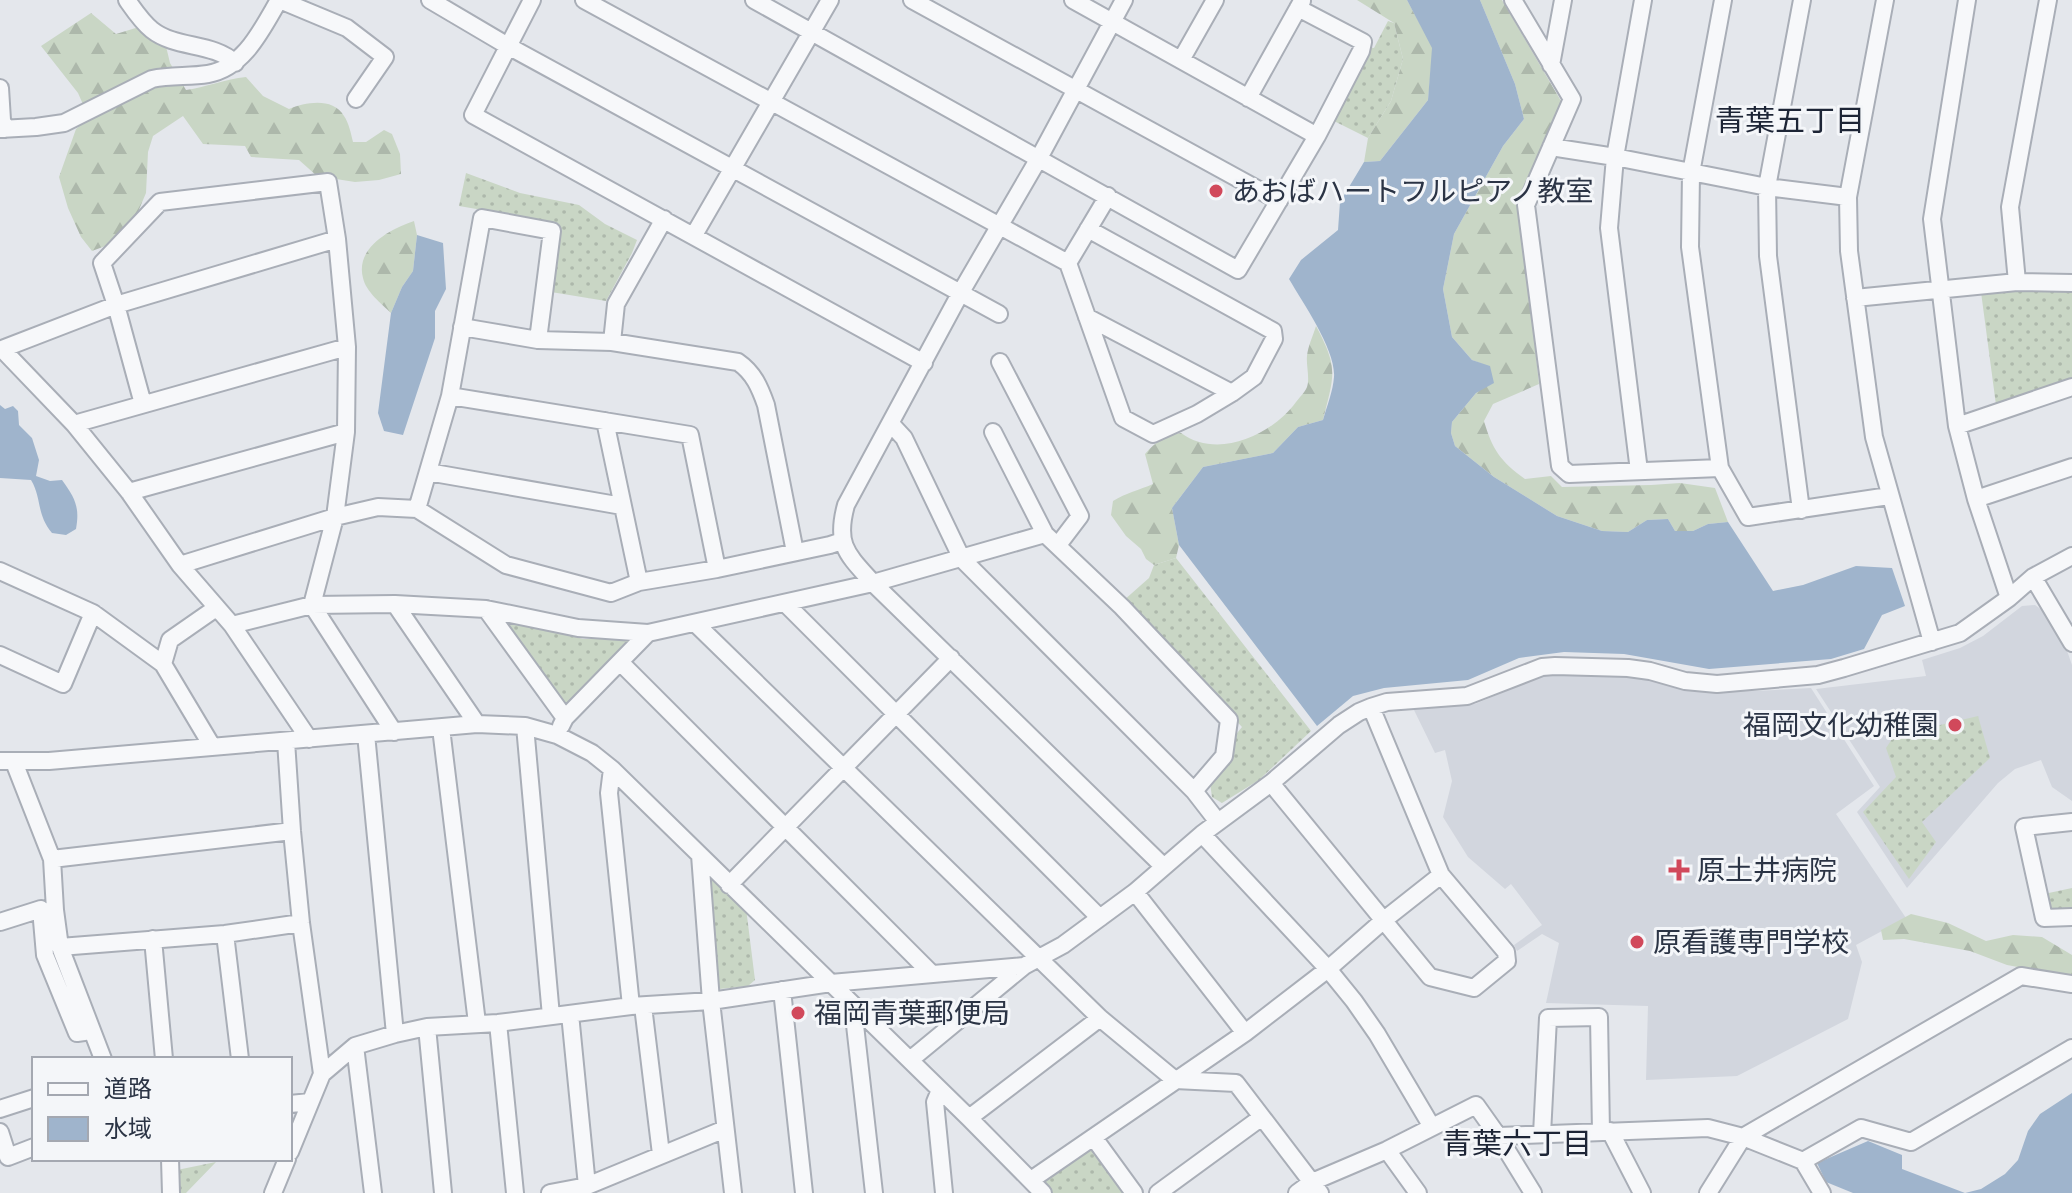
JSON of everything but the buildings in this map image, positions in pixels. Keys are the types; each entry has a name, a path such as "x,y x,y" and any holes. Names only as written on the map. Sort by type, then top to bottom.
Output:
{"street":[{"path":"127,0 153,31 172,40 227,54 235,63"},
{"path":"0,88 3,129 64,123 152,79 220,72 235,63 280,0 347,28 385,57 356,99"},
{"path":"430,0 508,46 999,314"},
{"path":"532,0 473,115 924,363"},
{"path":"584,0 1068,263 1123,418 1153,434 1197,414 1254,377 1274,339 1273,331 1088,229"},
{"path":"754,0 1238,270 1317,136 1363,42 1300,4 1248,98"},
{"path":"694,235 830,0"},
{"path":"912,0 1279,201"},
{"path":"1073,0 1317,136"},
{"path":"1124,0 1077,90 961,292 846,505 840,526 842,541 851,559 873,583 1163,866"},
{"path":"1181,60 1215,0"},
{"path":"1513,0 1572,99 1526,205 1560,466 1569,474 1720,468"},
{"path":"1551,65 1563,0"},
{"path":"1639,471 1609,228 1615,157 1643,0"},
{"path":"1723,0 1691,173 1690,247 1720,468 1748,517 1889,496"},
{"path":"1801,510 1768,256 1767,187 1802,0"},
{"path":"1885,0 1848,197 1849,251 1874,437 1932,642"},
{"path":"1967,0 1932,219 1957,426 1976,499 2009,598"},
{"path":"2017,282 2010,207 2048,0"},
{"path":"1551,147 1767,187 1848,197"},
{"path":"143,404 102,263 160,202 328,182 337,239 347,347 346,432 335,517 312,605 394,732"},
{"path":"1068,263 1108,196"},
{"path":"417,509 450,396 482,218 552,231 538,340"},
{"path":"612,342 616,304 664,219"},
{"path":"309,739 232,625 180,565 129,492 74,424 1,349 116,305 337,239"},
{"path":"1855,298 2017,282 2072,283"},
{"path":"1087,317 1232,393"},
{"path":"462,327 538,340 612,342 738,362 748,369 758,384 766,405 795,552"},
{"path":"74,424 347,347"},
{"path":"1000,362 1080,516 1058,545"},
{"path":"1957,426 2072,387"},
{"path":"450,396 690,435 717,569"},
{"path":"605,421 639,582"},
{"path":"891,424 904,438 962,559 1194,791 1218,822"},
{"path":"129,492 346,432"},
{"path":"993,432 1045,534 1122,607 1229,720 1224,756 1194,791"},
{"path":"1976,499 2072,467"},
{"path":"428,472 622,506"},
{"path":"180,565 335,517 378,507 417,509 506,565 611,593 639,582 717,569 842,541"},
{"path":"232,625 312,605 395,604 486,609 578,628 648,633 873,583 1045,534"},
{"path":"910,1060 1031,962 1063,945 1135,892 1202,834 1359,712 1387,702 1467,696 1542,667 1628,668 1685,681 1717,684 1818,675 1960,633 2033,577 2072,556"},
{"path":"0,571 93,613 163,664 212,746"},
{"path":"2033,577 2072,643"},
{"path":"785,603 1100,918"},
{"path":"395,604 477,724"},
{"path":"163,664 170,640 216,608"},
{"path":"486,609 565,718"},
{"path":"0,655 63,684 93,613"},
{"path":"695,623 844,768 1031,962 1175,1080 1236,1083 1316,1188"},
{"path":"557,735 565,718 648,633"},
{"path":"729,885 951,658"},
{"path":"620,662 932,974"},
{"path":"1271,783 1430,977 1474,988 1507,961 1506,952 1441,875 1371,707"},
{"path":"102,1057 60,947 52,859 7,762 477,724 525,726 557,735 592,753 612,769 1043,1193"},
{"path":"525,726 551,1016"},
{"path":"441,728 477,1023"},
{"path":"366,734 395,1034"},
{"path":"286,741 301,923 322,1074"},
{"path":"612,769 609,793 637,1006 661,1154"},
{"path":"2072,822 2024,827 2044,918 2072,917"},
{"path":"52,859 292,831"},
{"path":"1202,834 1354,1001 1432,1127"},
{"path":"700,855 711,1001 733,1193"},
{"path":"1031,1180 1245,1033 1441,875"},
{"path":"1135,892 1245,1033"},
{"path":"0,922 41,909 45,955 77,1033 91,1031"},
{"path":"60,947 225,934 301,923"},
{"path":"225,934 240,1057"},
{"path":"153,939 164,1057"},
{"path":"292,1147 322,1074 355,1046 395,1034 427,1027 498,1023 637,1006 711,1001 831,983 1031,962"},
{"path":"1708,1193 1743,1137 2021,976 2072,984"},
{"path":"782,990 804,1193"},
{"path":"861,1012 855,1025 874,1193"},
{"path":"570,1014 587,1186"},
{"path":"1542,1134 1548,1018 1599,1017 1606,1132 1642,1193"},
{"path":"969,1118 1100,1018"},
{"path":"498,1023 515,1193"},
{"path":"427,1027 443,1193"},
{"path":"355,1046 373,1193"},
{"path":"1803,1161 1861,1128 1911,1142 2072,1048"},
{"path":"940,1090 935,1102 944,1193"},
{"path":"0,1109 32,1099"},
{"path":"292,1104 310,1102"},
{"path":"1297,1193 1316,1188 1476,1105 1533,1193"},
{"path":"1158,1193 1262,1117"},
{"path":"1498,1136 1708,1128 1743,1137 1803,1161 1822,1193"},
{"path":"550,1193 587,1186 725,1129"},
{"path":"0,1132 4,1160 32,1148"},
{"path":"1094,1138 1134,1193"},
{"path":"1387,1150 1418,1193"},
{"path":"170,1161 171,1193"},
{"path":"273,1193 286,1161"}],"shaded area":[{"name":"福岡文化幼稚園","path":"2035,605 2046,613 2065,645 2072,665 2072,801 2052,787 2041,760 2015,769 1998,783 1907,888 1857,812 1880,787 1816,689 1926,676 1922,660 1960,648 1983,636 2022,606"},
{"name":"原土井病院","path":"1552,672 1638,674 1694,690 1811,688 1874,786 1836,814 1906,918 1856,945 1862,962 1848,1019 1737,1076 1646,1080 1648,1006 1546,1003 1559,943 1542,934 1517,951 1514,945 1542,925 1511,884 1505,889 1468,857 1443,817 1452,781 1445,750 1435,753 1413,708 1475,704"}],"green space":[{"path":"1357,0 1407,0 1433,48 1428,100 1380,161 1364,162 1368,138 1391,101 1403,59 1394,23"},
{"path":"1480,0 1502,0 1561,101 1520,209 1539,384 1493,404 1484,421 1490,439 1504,461 1525,479 1551,476 1562,487 1680,483 1715,488 1728,522 1708,524 1693,531 1675,531 1668,519 1647,520 1628,532 1602,531 1557,516 1494,477 1455,446 1452,422 1476,393 1490,367 1472,360 1452,337 1443,289 1454,234 1503,146 1524,119 1515,84"},
{"path":"91,13 116,34 139,27 165,42 170,63 186,90 246,77 263,96 289,109 311,103 333,106 346,119 353,142 366,142 384,130 392,134 400,154 401,174 355,182 317,176 299,160 251,157 245,146 203,144 183,116 153,136 148,152 146,193 135,219 116,242 92,251 81,237 68,208 59,177 76,129 89,118 78,93 41,46"},
{"path":"1388,21 1394,23 1403,59 1391,101 1368,138 1332,120 1368,47 1374,48"},
{"path":"466,173 520,193 579,205 605,224 637,240 606,301 551,292 558,223 459,206"},
{"path":"414,221 417,235 413,271 391,313 367,288 363,278 364,258 376,241"},
{"path":"2019,288 2072,291 2072,380 1996,405 1981,292"},
{"path":"1316,326 1328,352 1332,372 1323,420 1298,427 1273,453 1203,467 1172,508 1179,545 1176,558 1154,565 1111,515 1113,501 1153,484 1145,454 1157,442 1181,433 1196,441 1227,444 1259,433 1286,414 1307,387 1308,352"},
{"path":"1176,558 1311,731 1259,780 1222,803 1212,797 1210,783 1228,765 1233,738 1242,727 1123,601 1149,578 1154,565"},
{"path":"501,616 583,639 635,639 567,705 562,706"},
{"path":"1978,716 1990,758 1922,822 1936,842 1909,879 1863,812 1896,777 1886,748 1894,736"},
{"path":"710,874 746,908 755,980 748,986 719,989 715,982"},
{"path":"2072,888 2072,912 2048,912 2044,894"},
{"path":"1911,914 1948,923 1986,941 2013,935 2042,937 2072,955 2072,977 2007,965 1970,951 1904,939 1883,940 1881,930"},
{"path":"1089,1145 1128,1193 1051,1193 1043,1177"},
{"path":"216,1162 186,1193 180,1193 177,1170"}],"water":[{"path":"1407,0 1480,0 1515,84 1524,119 1503,146 1454,234 1443,289 1452,337 1472,360 1490,366 1494,383 1476,393 1452,422 1455,446 1494,477 1557,516 1602,531 1628,532 1647,520 1668,519 1675,531 1693,531 1708,524 1728,522 1773,591 1803,585 1856,566 1892,568 1905,606 1882,615 1864,649 1831,659 1709,669 1624,654 1564,652 1519,658 1468,680 1384,688 1353,696 1317,726 1179,545 1172,508 1203,467 1273,453 1298,427 1323,420 1332,388 1333,366 1318,327 1289,279 1301,260 1338,230 1340,202 1364,162 1380,161 1428,100 1432,48"},
{"path":"417,235 443,243 446,289 435,311 435,338 403,435 384,431 378,413 391,313 413,271"},
{"path":"0,405 5,409 13,406 18,411 19,425 32,438 39,460 36,476 50,481 62,480 73,498 77,509 76,529 66,535 52,533 47,526 31,480 0,478"},
{"path":"2072,1093 2072,1193 1965,1193 1981,1189 2005,1174 2018,1160 2028,1131 2040,1114"},
{"path":"1868,1141 1902,1155 1902,1169 1965,1193 1853,1193 1826,1182 1817,1163"}],"place":[{"name":"あおばハートフルピアノ教室","path":"1216,191"},
{"name":"福岡文化幼稚園","path":"1955,725"},
{"name":"原土井病院","path":"1679,870"},
{"name":"原看護専門学校","path":"1637,942"},
{"name":"福岡青葉郵便局","path":"798,1013"}],"district":[{"name":"青葉五丁目","path":"1790,121"},
{"name":"青葉六丁目","path":"1517,1144"}]}
